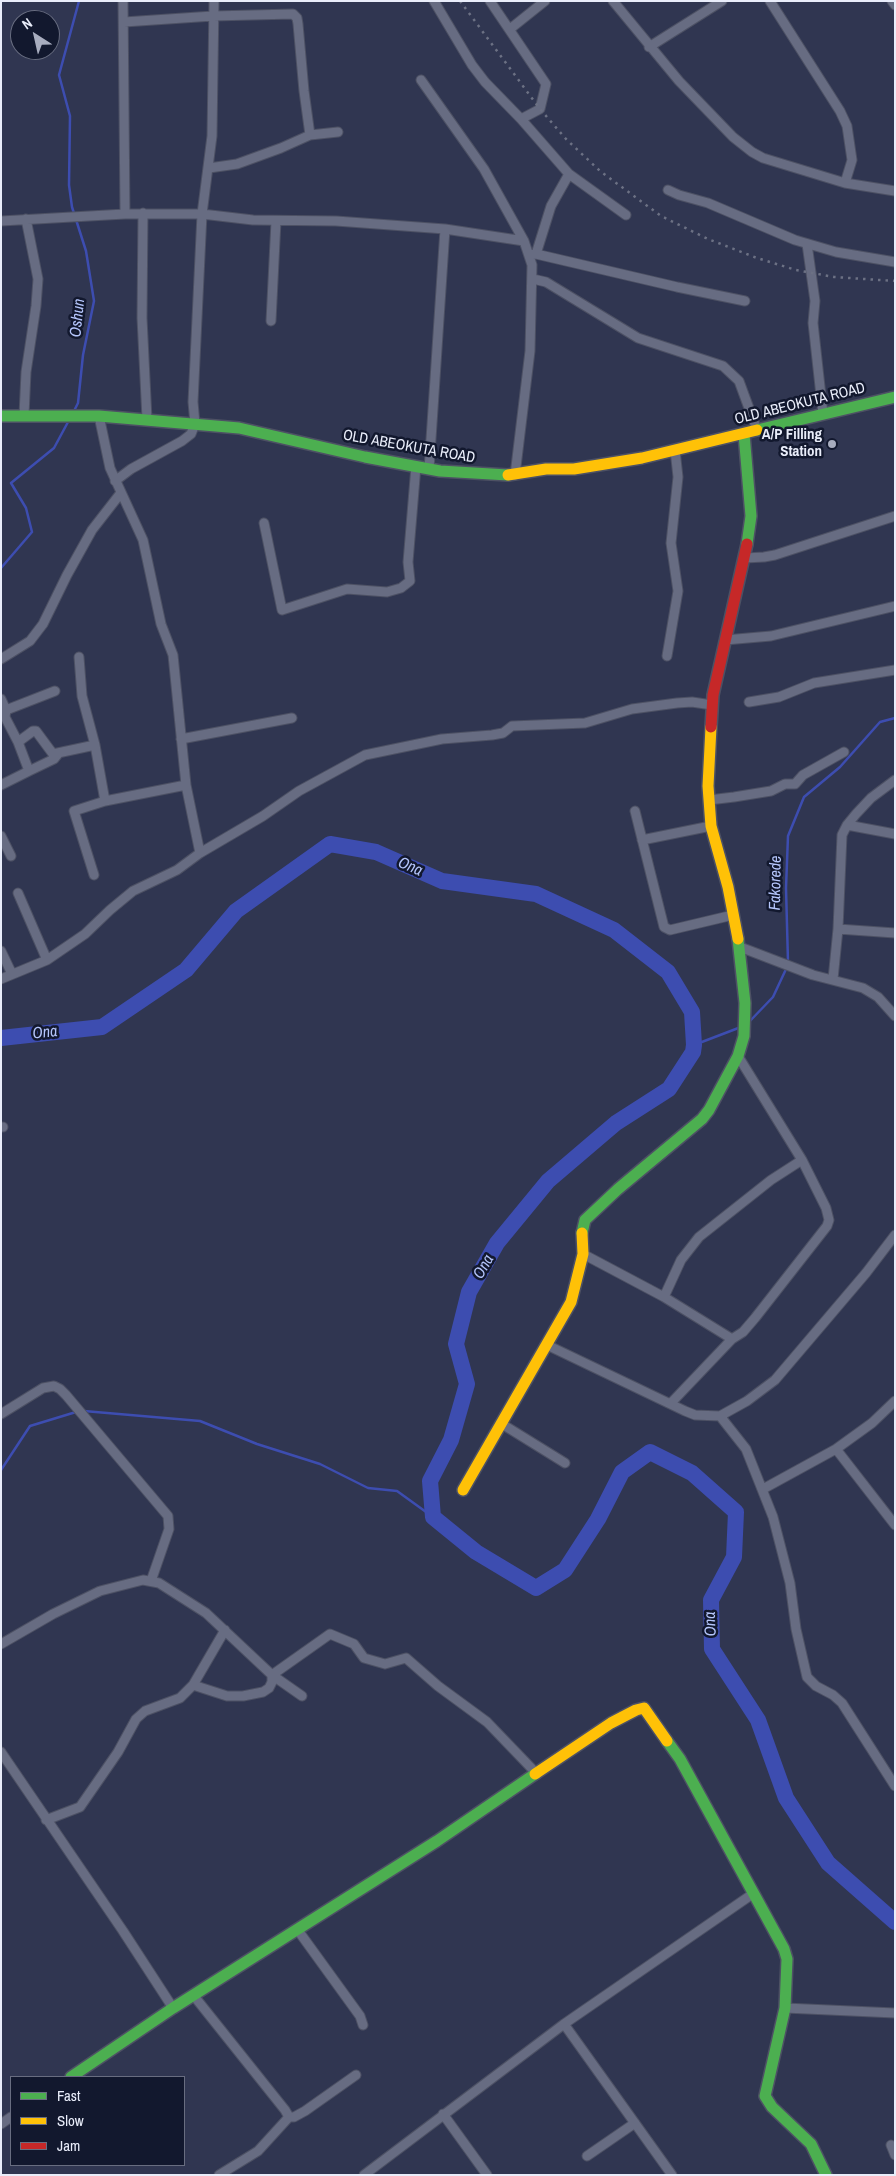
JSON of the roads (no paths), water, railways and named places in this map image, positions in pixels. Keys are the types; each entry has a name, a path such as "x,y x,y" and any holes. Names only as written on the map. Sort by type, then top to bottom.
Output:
{"main road":[{"name":"OLD ABEOKUTA ROAD","path":"1,416 99,416 239,428 365,457 429,469 473,474 515,475 546,469 584,468 675,450 895,397"},
{"path":"463,1490 571,1302 583,1254 582,1229 585,1220 618,1189 702,1119 709,1110 738,1056 746,1025 740,948 712,826 708,786 712,704 745,558 751,505 744,434"},
{"path":"72,2076 173,2008 437,1841 611,1722 644,1708 680,1759 704,1806 784,1949 787,1959 785,2008 765,2096 772,2107 811,2144 826,2175"}],"street":[{"path":"123,1 125,214"},
{"path":"114,480 182,441 191,434 195,424 193,402 202,214 212,136 214,1"},
{"path":"434,1 472,65 569,174 626,215"},
{"path":"490,1 546,84 540,109 521,119"},
{"path":"510,29 545,1"},
{"path":"612,1 649,47 710,115 745,147 764,158 845,183 895,191"},
{"path":"649,47 722,1"},
{"path":"770,1 840,111 847,126 852,160 845,183"},
{"path":"892,1 895,5"},
{"path":"124,22 213,16 293,14 296,16 298,24 310,135"},
{"path":"421,80 484,169 533,254 745,301"},
{"path":"209,168 236,164 281,148 310,135 338,132"},
{"path":"515,475 530,351 533,254 551,206 569,174"},
{"path":"668,190 708,203 807,244 836,252 895,262"},
{"path":"143,213 142,318 147,419"},
{"path":"1,221 143,213 202,214 276,221 336,221 445,229 524,241"},
{"path":"24,415 26,372 38,279 26,219"},
{"path":"271,320 276,221"},
{"path":"429,469 445,229"},
{"path":"807,244 815,301 813,322 823,414"},
{"path":"533,279 546,282 638,338 723,366 739,381 757,430"},
{"path":"99,416 102,437 114,480 143,540 161,624 173,655 186,785 200,853"},
{"path":"667,656 678,591 671,543 677,486 675,450"},
{"path":"264,523 282,610 346,589 387,592 400,588 410,581 408,562 416,466"},
{"path":"1,659 30,640 43,624 92,530 120,494"},
{"path":"745,558 775,555 895,516"},
{"path":"725,640 771,636 895,606"},
{"path":"79,657 82,696 96,745 105,801"},
{"path":"749,702 779,697 814,683 895,670"},
{"path":"4,711 55,691"},
{"path":"1,699 5,717 18,742 29,772"},
{"path":"1,979 47,960 85,934 133,891 177,870 200,853 263,816 322,777 365,755 442,739 503,733 512,726 585,723 632,709 692,702 712,704"},
{"path":"181,739 292,718"},
{"path":"18,742 33,731 36,731 53,754 96,745"},
{"path":"709,800 770,791 784,784 795,784 803,775 844,752"},
{"path":"1,784 54,759 58,754"},
{"path":"833,979 838,929 842,835 847,825 871,798 895,780"},
{"path":"94,874 74,811 105,801 186,785"},
{"path":"636,810 666,930 733,915"},
{"path":"847,825 895,834"},
{"path":"642,840 712,826"},
{"path":"1,836 11,856"},
{"path":"18,893 47,960"},
{"path":"838,929 895,933"},
{"path":"740,948 813,975 833,979 871,992 895,1016"},
{"path":"1,951 12,974"},
{"path":"671,1403 732,1339 743,1332 827,1226 829,1220 826,1208 802,1160 738,1056"},
{"path":"664,1296 681,1260 699,1237 771,1180 802,1160"},
{"path":"547,1345 695,1415 720,1416 775,1380 866,1273 895,1235"},
{"path":"583,1254 664,1296 732,1339"},
{"path":"1,1414 46,1387 57,1388 66,1394 168,1516 168,1529 151,1581"},
{"path":"763,1489 836,1449 872,1423 895,1401"},
{"path":"720,1416 741,1441 763,1489 786,1566 796,1629 807,1677 816,1686 833,1695 842,1703 895,1786"},
{"path":"502,1424 565,1463"},
{"path":"836,1449 895,1525"},
{"path":"1,1644 53,1614 100,1591 143,1580 159,1582 206,1613 272,1675 302,1696"},
{"path":"46,1820 80,1807 118,1752 136,1719 142,1713 180,1698 193,1685 225,1630"},
{"path":"272,1675 330,1634 354,1644 364,1658 385,1664 406,1658 438,1686 487,1722 537,1774"},
{"path":"193,1685 227,1696 252,1695 269,1688 272,1682 272,1675"},
{"path":"1,1752 123,1930 173,2008"},
{"path":"364,2175 564,2024 754,1893"},
{"path":"297,1929 360,2016 363,2025"},
{"path":"194,1996 289,2117"},
{"path":"785,2008 895,2014"},
{"path":"564,2024 672,2175"},
{"path":"219,2175 258,2152 289,2117 294,2117 305,2111 356,2075"},
{"path":"443,2114 487,2175"},
{"path":"587,2156 635,2123"},
{"path":"891,2145 895,2155"}],"waterway":[{"name":"Oshun","path":"74,411 78,403 83,355 94,301 86,251 72,207 69,185 70,116 59,75 79,1"},
{"name":"Oshun","path":"1,568 32,532 26,508 11,483 54,448 68,422"},
{"name":"Fakorede","path":"788,962 786,888 788,836 804,797 840,767 880,722 895,718"},
{"name":"Ona","path":"1,1038 102,1027 186,970 236,911 330,844 376,852 442,881 536,894 614,930 668,972 692,1012 693,1052 669,1089 616,1123 548,1181 497,1243 469,1292 456,1344 467,1384 451,1440 430,1481 433,1517 476,1552 536,1588 565,1570 598,1519 622,1472 650,1452 692,1473 736,1512 734,1557 711,1600 712,1649 758,1720 786,1798 828,1863 895,1922"},
{"name":"Fakorede","path":"749,1022 773,997 787,967"},
{"name":"Fakorede","path":"694,1045 741,1027"},
{"path":"84,1411 200,1421 257,1444 320,1464 368,1488 397,1491 433,1517"},
{"path":"1,1470 30,1426 76,1412"}],"railway":[{"path":"460,1 540,109 566,139 600,171 661,216 708,239 757,258 796,270 834,277 895,281"}],"place":[{"name":"A/P Filling Station","path":"832,444"}]}
